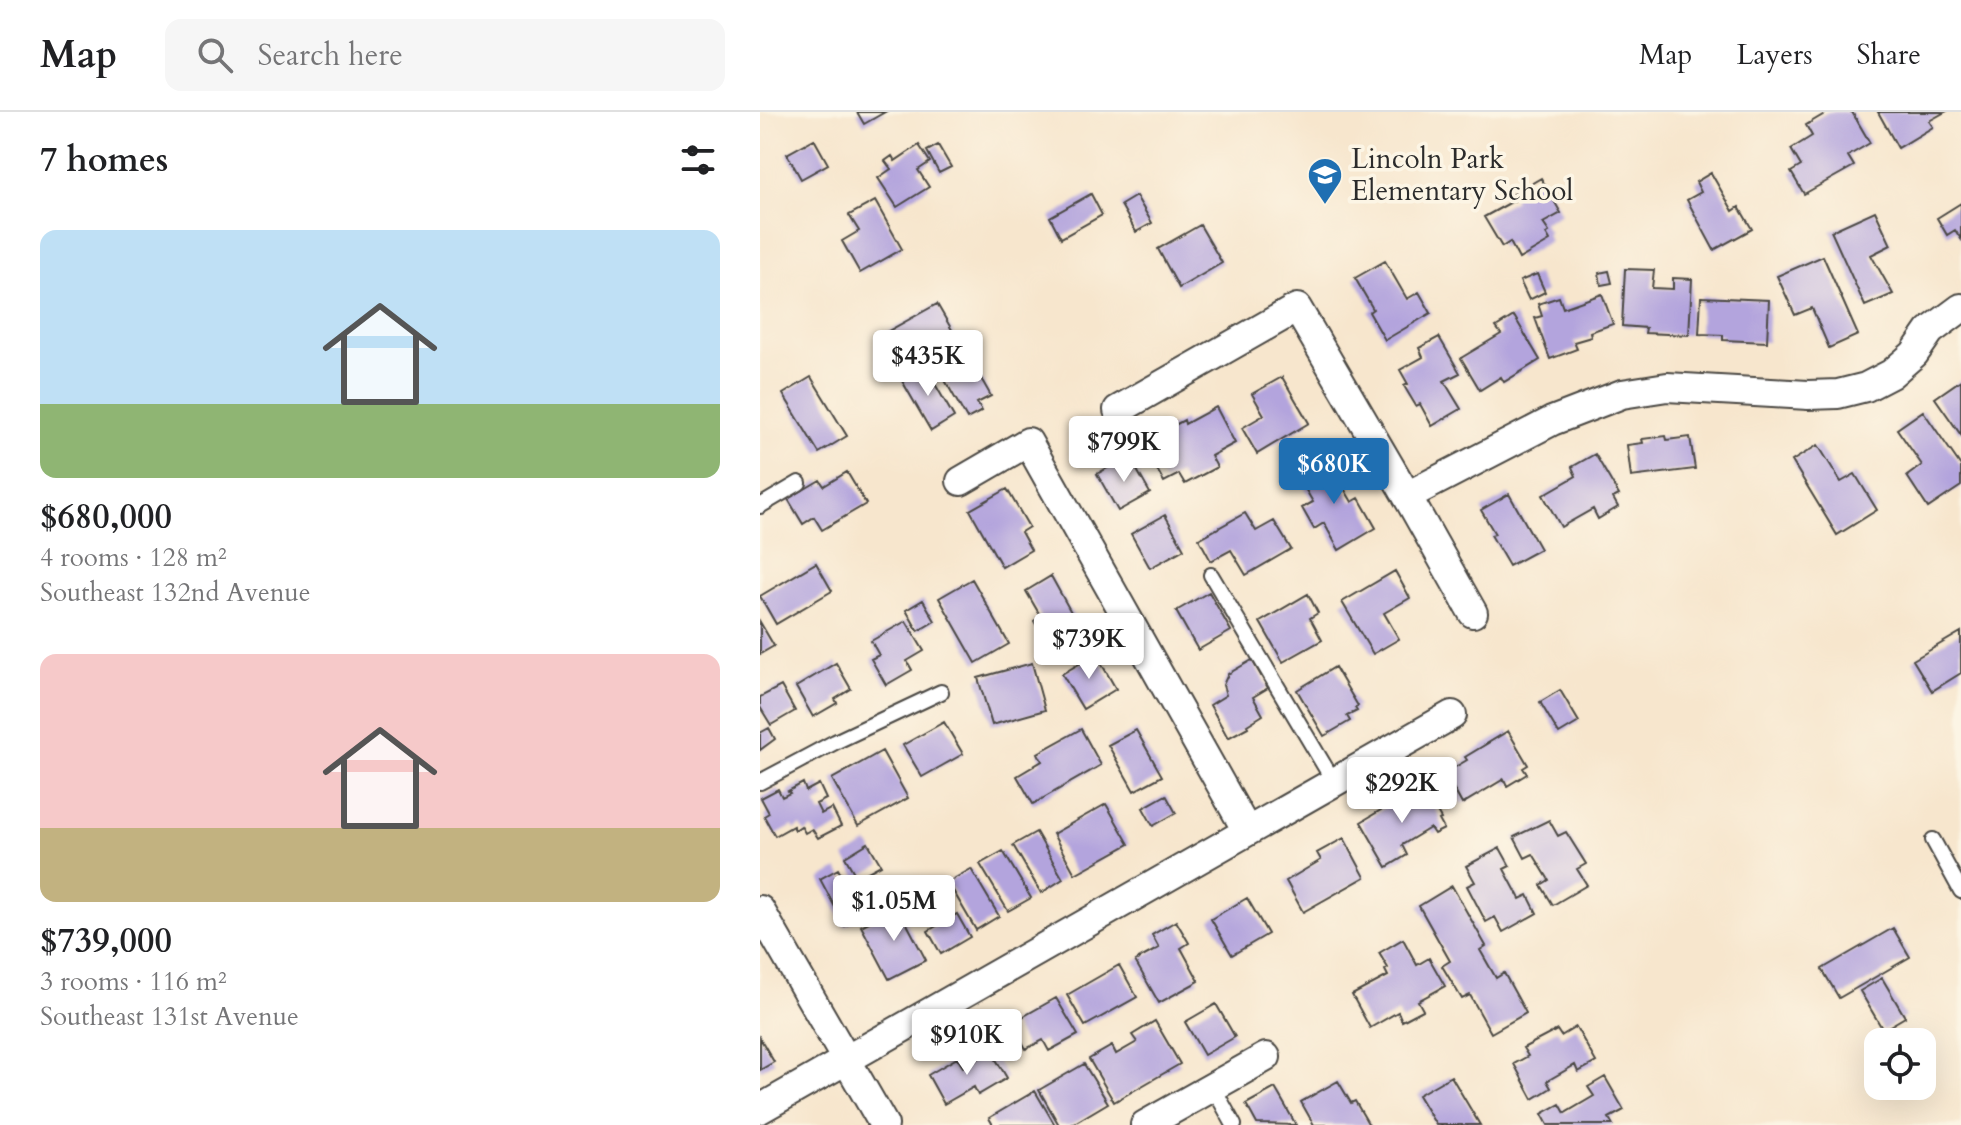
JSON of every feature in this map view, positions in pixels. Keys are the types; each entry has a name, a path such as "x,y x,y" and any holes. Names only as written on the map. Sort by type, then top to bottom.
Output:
{"street":[{"path":"1118,410 1297,308 1473,613"},
{"path":"1407,496 1552,421 1622,394 1667,387 1808,395 1838,394 1866,387 1891,374 1914,354 1930,331 1961,308"},
{"path":"961,481 1028,442 1247,831"},
{"path":"760,1109 1452,715"},
{"path":"760,910 884,1125"},
{"path":"1145,1125 1266,1057"}],"lane":[{"path":"760,506 799,483"},
{"path":"1211,575 1334,782"},
{"path":"760,782 835,742 941,692"},
{"path":"1933,840 1961,891"},
{"path":"1213,1087 1234,1125"}],"building":[{"path":"857,112 885,112 864,124"},
{"path":"1828,112 1852,112 1870,143 1848,156 1854,166 1804,194 1791,172 1801,166 1791,149 1812,136 1806,125"},
{"path":"1878,112 1945,112 1929,121 1933,127 1898,148"},
{"path":"814,139 828,164 801,179 787,154"},
{"path":"919,145 930,162 918,170 929,187 897,207 878,178 891,169 885,161 892,156 895,161"},
{"path":"938,145 951,167 939,173 927,151"},
{"path":"1711,173 1733,211 1739,207 1752,229 1714,250 1687,200 1701,192 1696,182"},
{"path":"1541,178 1561,213 1543,223 1550,241 1519,259 1510,242 1502,247 1484,217 1515,200 1512,195"},
{"path":"1091,194 1102,215 1061,238 1050,217"},
{"path":"1136,196 1152,223 1136,232 1121,205"},
{"path":"875,201 902,249 860,273 842,241 859,231 849,215"},
{"path":"1961,203 1961,239 1955,230 1947,235 1937,218"},
{"path":"1875,211 1891,245 1871,255 1893,294 1865,306 1831,231"},
{"path":"1200,225 1222,263 1179,288 1158,249"},
{"path":"1823,256 1858,335 1829,348 1812,308 1795,315 1777,276"},
{"path":"1385,261 1407,299 1419,292 1431,313 1385,340 1369,312 1373,309 1355,278"},
{"path":"1625,269 1654,270 1652,288 1673,289 1673,278 1692,279 1689,335 1645,333 1646,328 1622,326"},
{"path":"1609,271 1612,283 1601,285 1599,273"},
{"path":"1537,274 1545,292 1529,300 1520,281"},
{"path":"1602,294 1613,324 1590,332 1591,337 1574,342 1577,349 1550,359 1535,318 1542,316 1538,304 1559,297 1563,308"},
{"path":"1701,297 1769,300 1767,342 1723,340 1723,335 1699,334"},
{"path":"937,304 955,335 894,369 876,338"},
{"path":"1514,316 1540,360 1504,382 1501,377 1480,390 1461,358 1501,334 1496,327"},
{"path":"1439,337 1460,373 1444,381 1461,409 1432,426 1420,404 1416,406 1404,386 1408,384 1400,370 1423,357 1419,348"},
{"path":"970,359 991,396 977,403 982,411 967,419 942,375"},
{"path":"924,365 954,417 931,431 901,379"},
{"path":"811,377 847,436 819,453 783,394"},
{"path":"1282,377 1309,423 1257,454 1242,428 1264,415 1252,394"},
{"path":"1961,380 1961,435 1935,398"},
{"path":"1216,407 1235,443 1211,456 1217,467 1185,484 1179,474 1164,482 1142,443"},
{"path":"1923,411 1961,466 1961,486 1928,508 1907,476 1922,465 1897,429"},
{"path":"1666,436 1667,440 1690,437 1695,469 1631,477 1627,445 1643,443 1642,439"},
{"path":"1818,445 1841,482 1855,474 1877,510 1837,535 1792,461"},
{"path":"1595,454 1619,495 1613,498 1618,507 1598,519 1593,509 1561,527 1543,495 1576,476 1572,467"},
{"path":"1129,456 1150,493 1118,511 1097,474"},
{"path":"1326,458 1352,502 1359,498 1376,528 1339,550 1324,523 1314,529 1302,508 1313,502 1297,475"},
{"path":"847,472 866,504 822,530 814,517 803,524 788,499 820,480 824,486"},
{"path":"1007,489 1029,527 1021,532 1031,550 1002,567 970,510"},
{"path":"1509,494 1540,549 1509,566 1481,510"},
{"path":"1245,513 1256,531 1274,521 1291,549 1246,575 1231,550 1211,561 1199,539"},
{"path":"1165,515 1184,549 1150,568 1131,534"},
{"path":"816,563 832,591 776,624 760,596"},
{"path":"1395,571 1410,598 1384,613 1399,639 1373,654 1342,602"},
{"path":"1051,576 1077,623 1045,641 1034,621 1041,617 1026,591"},
{"path":"972,579 1009,644 976,663 939,598"},
{"path":"1209,592 1231,631 1198,650 1176,611"},
{"path":"1308,594 1318,613 1310,618 1322,640 1283,662 1260,622"},
{"path":"923,600 935,621 918,631 906,610"},
{"path":"906,621 924,651 907,661 912,670 886,685 871,659 879,655 871,641"},
{"path":"760,622 774,646 760,654"},
{"path":"1961,632 1961,673 1932,691 1913,660"},
{"path":"1096,654 1116,689 1083,709 1062,674"},
{"path":"1252,660 1268,688 1253,697 1263,715 1228,738 1210,705 1226,695 1223,685 1228,674"},
{"path":"836,663 851,689 835,699 837,703 813,717 796,687"},
{"path":"1032,663 1045,710 992,725 978,678"},
{"path":"1335,667 1358,706 1355,708 1357,711 1347,716 1350,721 1324,736 1297,690"},
{"path":"781,686 795,711 771,725 760,707 760,697"},
{"path":"1560,690 1579,722 1559,734 1540,702"},
{"path":"944,722 963,754 922,777 903,745"},
{"path":"769,728 775,739 760,750 760,733"},
{"path":"1081,729 1101,765 1033,804 1017,776 1042,761 1038,753"},
{"path":"1136,730 1162,776 1134,791 1108,745"},
{"path":"1508,731 1528,765 1523,768 1527,774 1507,786 1504,779 1462,804 1445,773"},
{"path":"882,751 908,798 858,826 832,779"},
{"path":"803,783 806,791 819,784 826,799 816,804 821,814 832,808 841,826 818,838 812,829 805,833 801,826 795,830 793,826 775,836 764,816 769,813 761,798 778,789 782,797"},
{"path":"1423,788 1444,829 1434,834 1430,828 1402,845 1407,855 1387,867 1361,822"},
{"path":"1166,795 1176,813 1153,826 1143,808"},
{"path":"1106,804 1129,844 1075,874 1053,834"},
{"path":"1549,820 1558,836 1566,832 1586,864 1577,869 1587,885 1553,905 1541,885 1549,880 1533,854 1525,858 1514,837"},
{"path":"1036,832 1063,879 1041,893 1013,845"},
{"path":"1344,838 1365,877 1303,912 1286,881 1321,860 1317,853"},
{"path":"868,843 881,865 857,878 845,857"},
{"path":"1500,848 1510,866 1504,869 1520,899 1528,895 1537,913 1503,932 1495,917 1486,922 1467,886 1475,882 1466,866"},
{"path":"1003,851 1031,898 1008,911 980,864"},
{"path":"838,869 851,892 864,885 877,908 845,926 820,879"},
{"path":"971,869 999,916 976,930 948,882"},
{"path":"1452,886 1486,946 1480,950 1496,978 1504,973 1526,1013 1491,1033 1470,995 1462,999 1442,966 1450,961 1419,906"},
{"path":"1247,898 1268,934 1232,955 1211,919"},
{"path":"898,907 926,960 889,979 861,926"},
{"path":"957,914 970,937 941,954 928,931"},
{"path":"1176,921 1189,943 1181,948 1199,981 1159,1003 1135,961 1159,948 1152,935"},
{"path":"1893,928 1910,957 1839,998 1822,969"},
{"path":"1403,939 1417,965 1429,958 1445,986 1418,1001 1423,1010 1402,1021 1398,1012 1370,1028 1352,995 1388,976 1385,970 1388,968 1379,953"},
{"path":"1119,965 1137,997 1085,1026 1067,995"},
{"path":"1882,978 1905,1017 1882,1028 1860,991"},
{"path":"1056,998 1078,1035 1049,1051 1043,1040 1026,1049 1012,1023"},
{"path":"1216,1004 1235,1037 1204,1055 1185,1022"},
{"path":"1155,1021 1180,1064 1114,1102 1089,1059 1112,1046 1116,1054 1137,1042 1132,1035"},
{"path":"1576,1027 1596,1062 1578,1072 1575,1065 1547,1081 1551,1088 1533,1099 1514,1064 1528,1056 1523,1048 1557,1030 1561,1036"},
{"path":"760,1038 774,1062 760,1070"},
{"path":"991,1051 1007,1078 978,1095 974,1087 944,1104 928,1075 957,1058 963,1067"},
{"path":"1084,1064 1108,1103 1071,1125 1059,1125 1039,1090"},
{"path":"1451,1076 1480,1125 1436,1125 1418,1095"},
{"path":"1605,1077 1624,1110 1609,1118 1613,1125 1548,1125 1542,1114 1560,1104 1565,1113 1594,1096 1588,1087"},
{"path":"1338,1081 1369,1125 1314,1125 1301,1102"},
{"path":"1275,1088 1296,1125 1257,1124 1246,1104"},
{"path":"1035,1091 1055,1125 993,1125 989,1118"}],"place":[{"name":"Lincoln Park Elementary School","path":"1325,206"}]}
